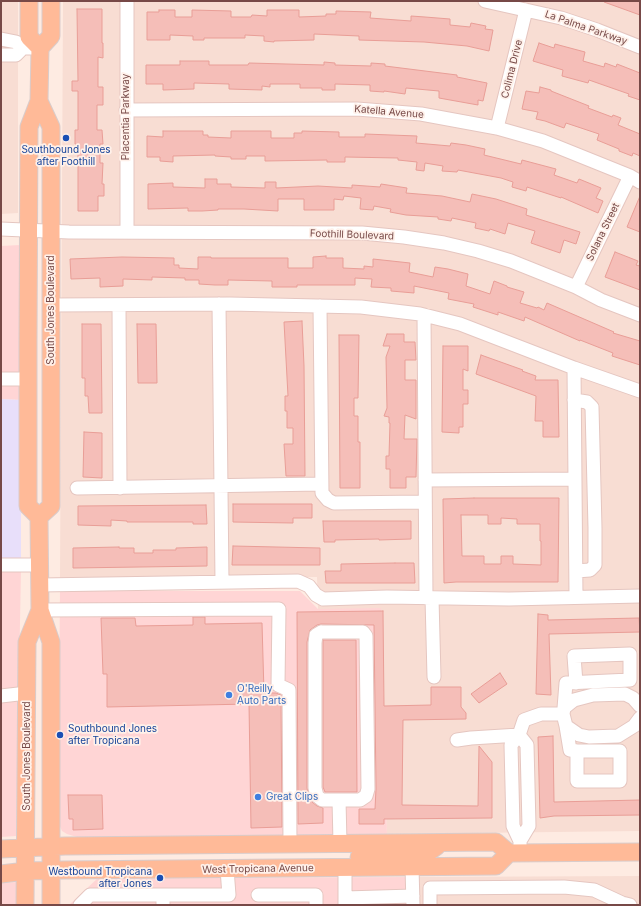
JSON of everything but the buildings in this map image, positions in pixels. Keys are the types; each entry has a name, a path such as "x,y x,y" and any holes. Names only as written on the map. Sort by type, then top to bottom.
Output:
{"main road":[{"path":"29,1 29,37 40,48 51,36 51,1"},
{"name":"South Jones Boulevard","path":"40,48 40,101 29,127 28,506 39,517 40,610 51,642 51,905"},
{"name":"South Jones Boulevard","path":"39,517 51,506 51,126 40,101"},
{"name":"South Jones Boulevard","path":"25,905 27,642 40,610"},
{"path":"345,868 352,859 357,857 416,854 430,851 444,842"},
{"path":"1,849 51,846 496,842 516,849 640,852"},
{"name":"West Tropicana Avenue","path":"1,874 26,871 496,866 516,849"}],"street":[{"name":"Placentia Parkway","path":"127,1 127,232"},
{"name":"La Palma Parkway","path":"485,1 561,18 640,47"},
{"name":"Colima Drive","path":"497,128 526,10"},
{"path":"1,39 16,42 23,48 40,48"},
{"path":"1,55 16,55 23,48"},
{"name":"Katella Avenue","path":"126,110 357,109 421,114 497,128 542,141 635,179"},
{"name":"Solana Street","path":"576,287 635,179"},
{"name":"Foothill Boulevard","path":"1,229 51,232 362,233 404,237 444,243 511,261 576,287 601,300 640,315"},
{"path":"51,305 219,304 361,307 424,315 460,324 574,368 640,391"},
{"path":"219,304 222,582"},
{"path":"119,305 120,488"},
{"path":"320,306 322,493 328,500 334,503 425,502"},
{"path":"424,315 425,502 434,677"},
{"path":"574,368 576,597"},
{"path":"1,379 28,379"},
{"path":"574,400 587,402 592,407 595,528 595,565 590,570 576,571"},
{"path":"425,480 575,480"},
{"path":"77,488 321,484"},
{"path":"1,565 40,565"},
{"path":"40,585 298,581 309,586 316,595 323,599 509,599 640,596"},
{"path":"40,610 279,609 278,685 289,690 290,844"},
{"path":"321,632 363,632 367,641 368,789 366,796 360,800 339,800 322,800 317,796 315,788 316,635 321,632"},
{"path":"576,682 566,683 565,716 570,750 577,751"},
{"path":"1,696 27,693"},
{"path":"565,716 574,700 593,695 625,694 633,698 640,706"},
{"path":"516,849 513,826 512,745 519,735 524,720 541,714 565,716 579,735 618,736 634,726 640,718"},
{"path":"457,740 519,735"},
{"path":"339,800 340,843"},
{"path":"345,868 345,901 413,901 412,867"},
{"path":"80,905 90,895 116,900 163,900 229,895 227,869"},
{"path":"430,905 430,888 564,887 594,890 622,903 630,905"},
{"path":"258,895 316,895 316,905"}],"shaded area":[{"path":"1,1 18,1 18,213 1,214"},
{"path":"63,1 640,1 640,831 387,834 381,609 318,609 317,577 60,579"},
{"path":"20,245 21,400 1,399 1,246"},
{"path":"1,399 21,400 21,569 1,569"},
{"path":"1,569 21,569 16,836 1,837"},
{"path":"60,591 300,591 318,609 381,608 387,834 92,838 77,837 62,831 58,822"},
{"path":"640,876 640,905 420,905 419,877"},
{"path":"419,877 420,905 69,905 98,878"},
{"path":"18,882 18,905 1,905 1,883"}],"place":[{"name":"Southbound Jones after Foothill","path":"66,138"},
{"name":"O'Reilly Auto Parts","path":"229,695"},
{"name":"Southbound Jones after Tropicana","path":"60,735"},
{"name":"Great Clips","path":"258,797"},
{"name":"Westbound Tropicana after Jones","path":"160,878"}]}
